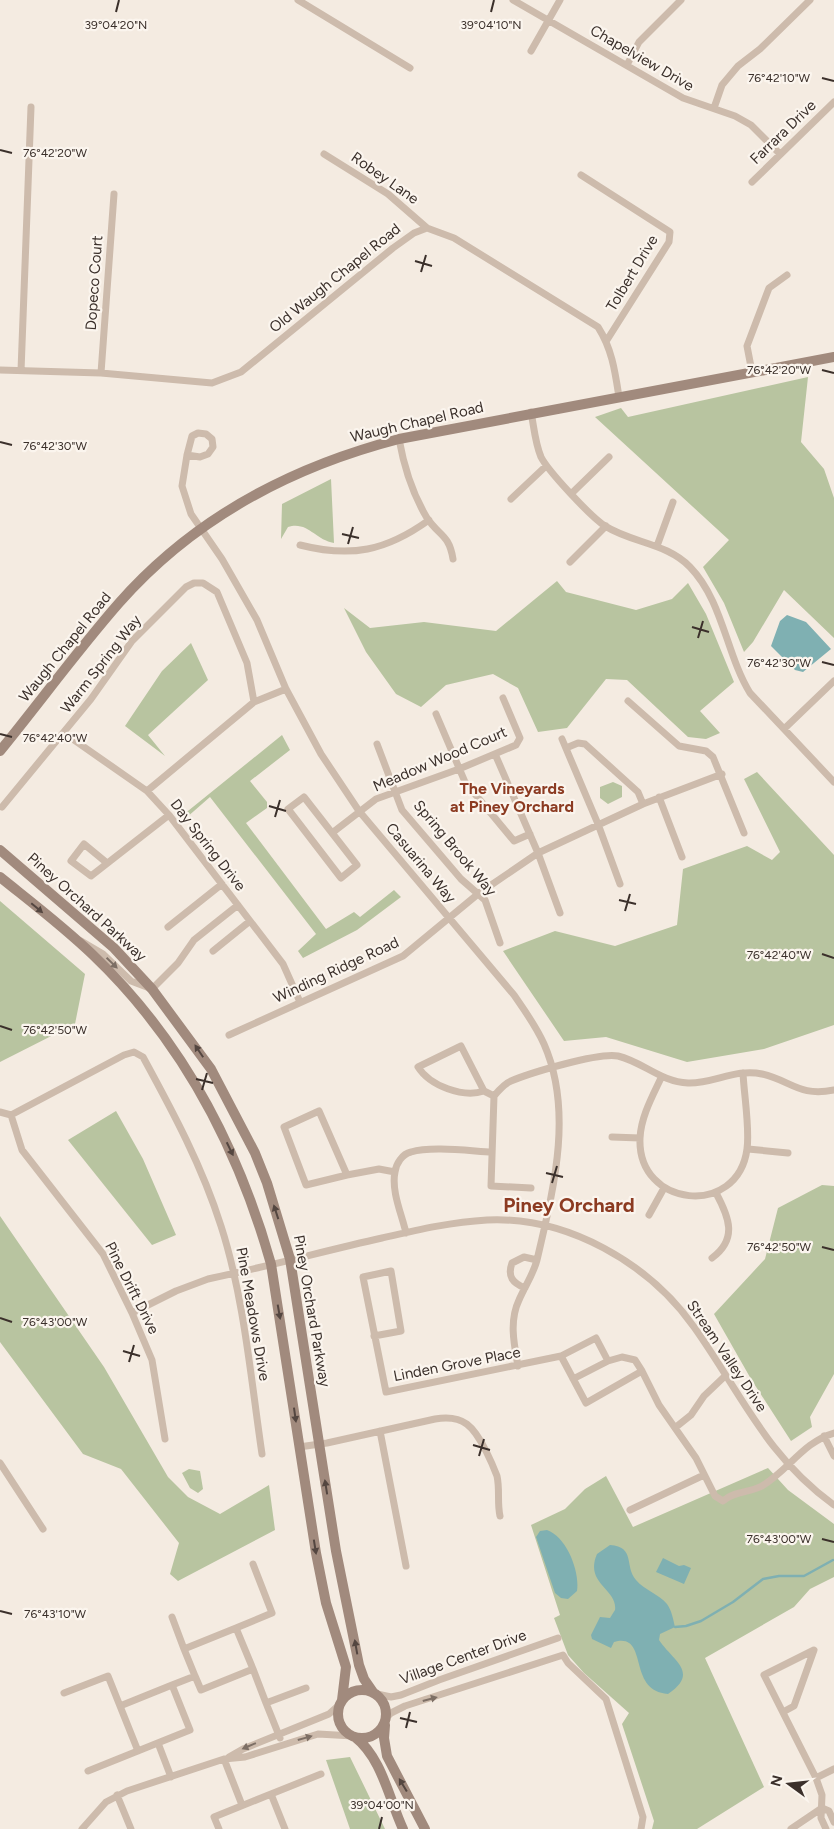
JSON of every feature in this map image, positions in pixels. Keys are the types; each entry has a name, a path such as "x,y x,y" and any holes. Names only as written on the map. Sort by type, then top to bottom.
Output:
{"street":[{"path":"298,0 410,68"},
{"name":"Chapelview Drive","path":"513,0 682,98 735,116 751,125 780,154"},
{"path":"531,51 560,0"},
{"path":"627,65 639,42 681,0"},
{"path":"714,108 722,85 738,66 760,49 810,0"},
{"name":"Farrara Drive","path":"752,182 834,102"},
{"path":"21,371 31,107"},
{"name":"Robey Lane","path":"324,154 388,194 427,228"},
{"name":"Tolbert Drive","path":"581,175 670,232 669,242 607,340"},
{"name":"Dopeco Court","path":"101,373 114,194"},
{"path":"427,228 454,238 598,327 607,340 614,361 619,396"},
{"name":"Old Waugh Chapel Road","path":"0,370 101,373 202,383 212,383 230,378 241,372 393,248 414,233 427,228"},
{"path":"752,372 748,346 769,288 787,275"},
{"name":"Waugh Chapel Road","path":"0,751 120,602 162,560 201,529 257,492 312,466 357,450 399,439 532,412 834,358"},
{"path":"532,412 537,447 546,466 572,493 606,526 673,554 690,567 712,601 742,681 750,694 834,782"},
{"path":"399,439 410,484 429,520 446,536 453,559"},
{"name":"Casuarina Way","path":"187,455 182,486 185,500 257,620 286,689 321,754 359,811 525,1011 544,1045 552,1068 558,1101 560,1134 556,1170 537,1260 518,1301 513,1318 512,1333 518,1366"},
{"path":"572,493 609,457"},
{"path":"511,499 546,466"},
{"path":"656,546 673,502"},
{"path":"300,545 322,551 346,552 368,550 409,534 429,520"},
{"path":"570,562 606,526"},
{"name":"Warm Spring Way","path":"2,807 64,732 132,641 186,587 194,583 203,583 217,592 247,663 254,702"},
{"path":"784,729 834,681"},
{"path":"147,791 254,702 286,689"},
{"name":"Meadow Wood Court","path":"332,833 376,799 459,769 516,745 520,738 503,698"},
{"path":"628,701 679,746 706,751 716,762 744,833"},
{"path":"436,714 465,782 514,840 530,834"},
{"name":"Day Spring Drive","path":"64,732 147,791 169,815 283,964 300,1002"},
{"path":"562,739 598,824 620,884"},
{"path":"566,748 578,743 585,744 638,792 643,804"},
{"name":"Spring Brook Way","path":"377,744 402,810 461,879 484,900 500,943"},
{"path":"495,754 538,853 560,913"},
{"name":"Winding Ridge Road","path":"229,1036 403,956 478,894 538,853 659,797 722,774"},
{"path":"304,797 332,833 357,865 341,878 288,809 304,797"},
{"path":"659,797 682,857"},
{"path":"107,863 84,844 71,861 91,876 169,815"},
{"name":"Piney Orchard Parkway","path":"0,850 114,948 152,988 188,1034 232,1105 267,1183 290,1259 336,1551 360,1665 364,1679 385,1705 384,1738 387,1756 425,1829"},
{"path":"0,877 101,963 137,1003 194,1079 236,1159 261,1228 271,1264 299,1446 326,1603 346,1667 339,1719 341,1726 362,1743 374,1761 403,1829"},
{"path":"168,927 222,884"},
{"path":"72,937 103,954 131,981 152,988 178,963 194,940 238,905"},
{"path":"213,951 250,921"},
{"path":"484,1091 474,1095 460,1093 423,1075 418,1067 461,1046 484,1091 494,1096"},
{"name":"Pine Meadows Drive","path":"11,1115 124,1055 134,1052 143,1057 200,1167 222,1226 234,1274 262,1454"},
{"path":"531,1188 491,1186 494,1096 510,1081 593,1058 615,1056 633,1061 661,1078 686,1083 705,1082 726,1075 743,1073 762,1074 800,1090 818,1093 834,1090"},
{"path":"661,1078 646,1109 640,1138 642,1157 650,1174 664,1188 679,1195 698,1197 716,1193 731,1183 743,1165 748,1149 743,1073"},
{"path":"347,1175 319,1111 284,1127 306,1185 379,1169 395,1172"},
{"path":"0,1112 11,1115"},
{"name":"Pine Drift Drive","path":"11,1115 22,1150 103,1254 132,1313 152,1360 165,1439"},
{"path":"612,1136 640,1138"},
{"path":"748,1149 788,1153"},
{"path":"406,1233 395,1186 395,1172 400,1158 409,1152 492,1152"},
{"path":"649,1215 664,1188"},
{"path":"712,1258 722,1251 729,1233 728,1214 716,1193"},
{"name":"Stream Valley Drive","path":"132,1313 176,1291 208,1279 447,1224 488,1220 522,1222 545,1226 585,1239 612,1252 643,1272 671,1298 683,1312 767,1440 787,1465 813,1490 834,1505"},
{"path":"525,1288 515,1283 511,1278 509,1271 512,1263 524,1257 537,1260"},
{"name":"Linden Grove Place","path":"374,1336 401,1331 391,1272 363,1277 374,1336 386,1392 561,1356 596,1338 608,1360"},
{"path":"561,1356 586,1403 642,1372"},
{"path":"573,1379 608,1360 622,1357 635,1360 659,1405 676,1427 715,1496 723,1501 730,1494 763,1485 812,1442 834,1433"},
{"path":"676,1427 691,1415 704,1396 726,1376"},
{"path":"299,1446 320,1444 444,1417 453,1418 468,1424 477,1433 496,1475 500,1516"},
{"path":"380,1431 406,1566"},
{"path":"824,1436 834,1456"},
{"path":"0,1463 43,1529"},
{"path":"630,1510 704,1475"},
{"path":"184,1649 272,1613 253,1564"},
{"path":"172,1617 201,1690 253,1669"},
{"path":"236,1628 283,1744"},
{"name":"Village Center Drive","path":"375,1693 390,1697 402,1695 558,1638"},
{"path":"783,1712 794,1706 814,1650 764,1675 820,1786 821,1818 826,1829"},
{"name":"Village Center Drive","path":"386,1720 391,1713 405,1706 439,1697 563,1655 568,1663 606,1699 643,1817 641,1829"},
{"path":"64,1694 108,1676 138,1751"},
{"path":"120,1706 195,1676"},
{"path":"88,1771 190,1730 172,1685"},
{"path":"266,1703 306,1688"},
{"path":"82,1829 106,1802 117,1795 224,1759 243,1749 330,1714 356,1690 375,1693"},
{"path":"224,1759 245,1757 318,1734 369,1738 376,1734 386,1720"},
{"path":"158,1743 171,1776"},
{"path":"224,1759 242,1806"},
{"path":"816,1778 834,1769"},
{"path":"219,1829 214,1817 321,1774"},
{"path":"271,1794 284,1829"},
{"path":"117,1795 131,1829"},
{"path":"822,1808 829,1811 834,1822"},
{"path":"790,1828 822,1808"}],"green space":[{"path":"808,377 801,442 824,469 834,498 834,638 784,590 753,642 744,652 724,603 703,567 729,540 595,417 621,408 628,417"},
{"path":"331,479 334,543 306,529 295,526 288,527 281,539 282,504"},
{"path":"557,581 566,592 636,610 672,599 688,583 706,614 734,682 700,711 720,733 706,739 688,737 627,680 606,679 567,728 538,732 518,688 493,674 446,685 421,707 396,694 366,652 344,608 370,628 424,622 496,631"},
{"path":"191,643 208,680 148,735 165,756 125,726 162,671"},
{"path":"282,735 290,750 250,781 267,802 267,808 246,823 326,929 354,912 360,917 394,890 401,897 357,930 303,958 298,951 316,934 210,797 186,818 183,815"},
{"path":"757,772 834,855 834,1025 764,1049 687,1062 606,1037 564,1041 503,951 555,931 615,946 677,925 683,869 747,846 772,860 780,852 744,779"},
{"path":"613,782 622,786 622,797 608,804 600,798 600,787"},
{"path":"0,901 85,974 75,1024 0,1062"},
{"path":"116,1111 143,1159 176,1235 152,1245 68,1140"},
{"path":"822,1185 834,1186 834,1374 810,1417 812,1427 791,1441 751,1379 714,1314 765,1259 778,1208"},
{"path":"0,1216 104,1367 168,1477 188,1497 220,1514 269,1485 275,1530 178,1581 170,1574 179,1543 121,1469 83,1454 0,1342"},
{"path":"768,1468 788,1490 834,1524 834,1577 810,1589 794,1607 705,1658 764,1787 697,1829 652,1829 654,1821 622,1724 629,1713 584,1673 568,1655 554,1618 560,1615 531,1525 565,1509 585,1489 606,1476 633,1527"},
{"path":"189,1469 200,1471 203,1489 198,1493 190,1488 182,1473"},
{"path":"350,1757 385,1829 350,1829 326,1760"}],"water":[{"path":"787,615 806,622 831,649 803,672 795,670 771,646 780,621"},
{"path":"547,1530 561,1540 574,1565 577,1591 568,1599 561,1598 555,1593 536,1537 540,1531"},
{"path":"610,1545 623,1549 636,1580 664,1601 671,1612 675,1627 660,1634 659,1640 681,1667 683,1673 682,1679 677,1686 668,1694 655,1690 647,1683 632,1645 625,1641 614,1642 611,1648 592,1639 591,1635 600,1617 610,1618 615,1610 615,1603 598,1579 594,1564 597,1554"},
{"path":"663,1558 679,1566 684,1565 691,1568 684,1584 656,1572"}],"waterway":[{"path":"675,1627 701,1621 733,1602 763,1579 779,1576 804,1576 833,1560"}],"district":[{"name":"The Vineyards at Piney Orchard","path":"512,797"},
{"name":"Piney Orchard","path":"569,1205"}]}
